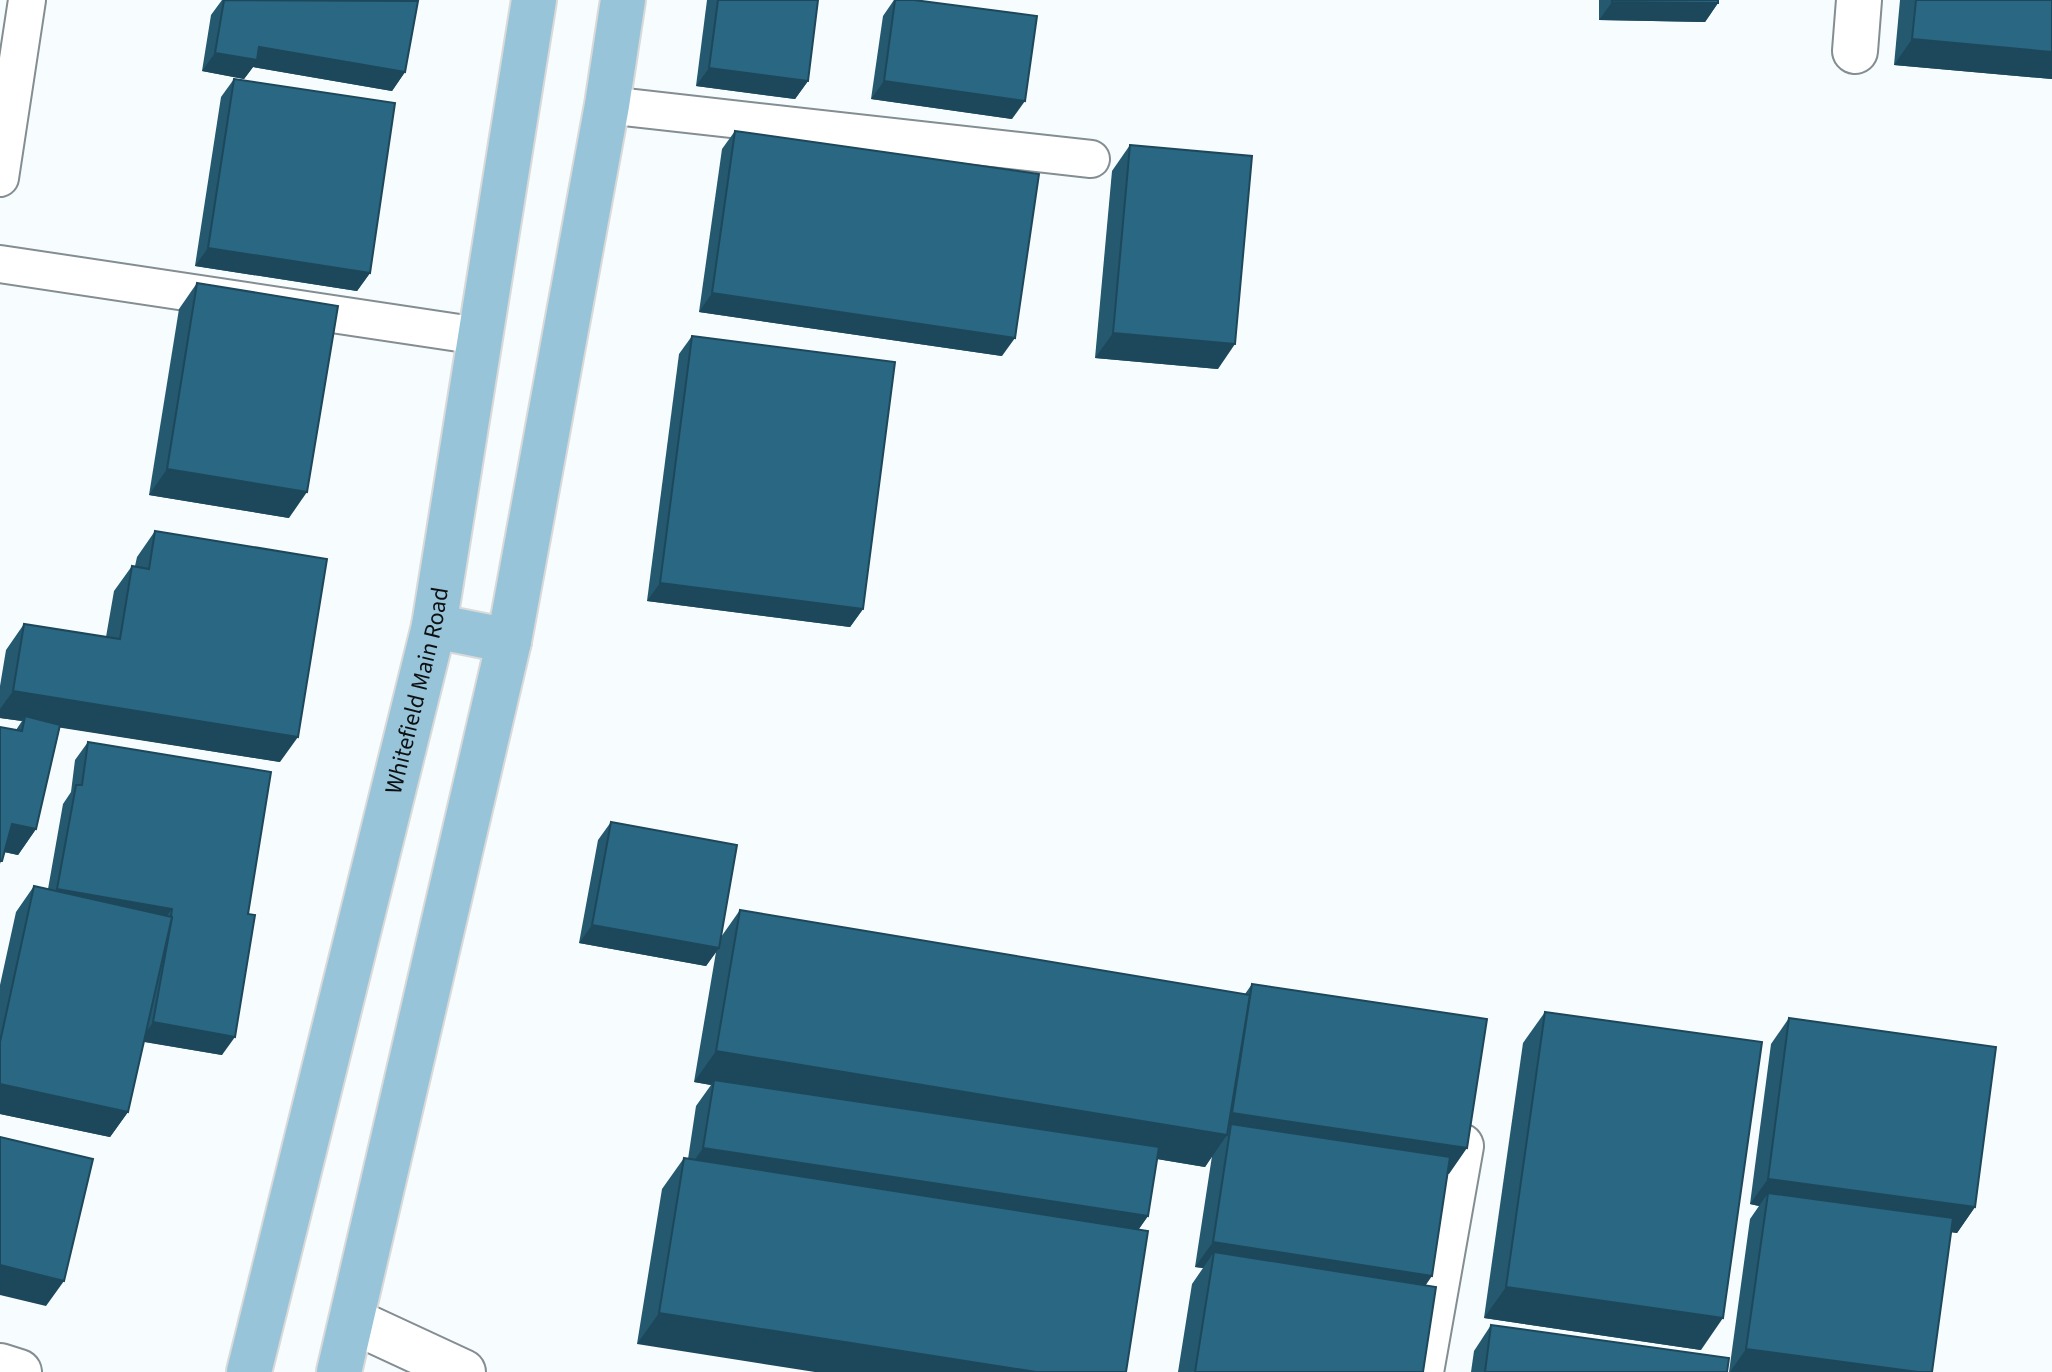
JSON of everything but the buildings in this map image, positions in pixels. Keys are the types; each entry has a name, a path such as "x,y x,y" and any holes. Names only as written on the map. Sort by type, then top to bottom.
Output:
{"main road":[{"name":"Whitefield Main Road","path":"249,1372 434,626 534,0"},
{"path":"339,1372 509,641 607,105 623,0"},
{"path":"434,626 509,641"}],"street":[{"path":"1855,51 1859,0"},
{"path":"1421,1372 1461,1146"},
{"path":"353,1321 463,1372"},
{"path":"0,1366 19,1372"}],"lane":[{"path":"0,178 27,0"},
{"path":"607,105 1091,159"},
{"path":"0,264 479,336"}]}
